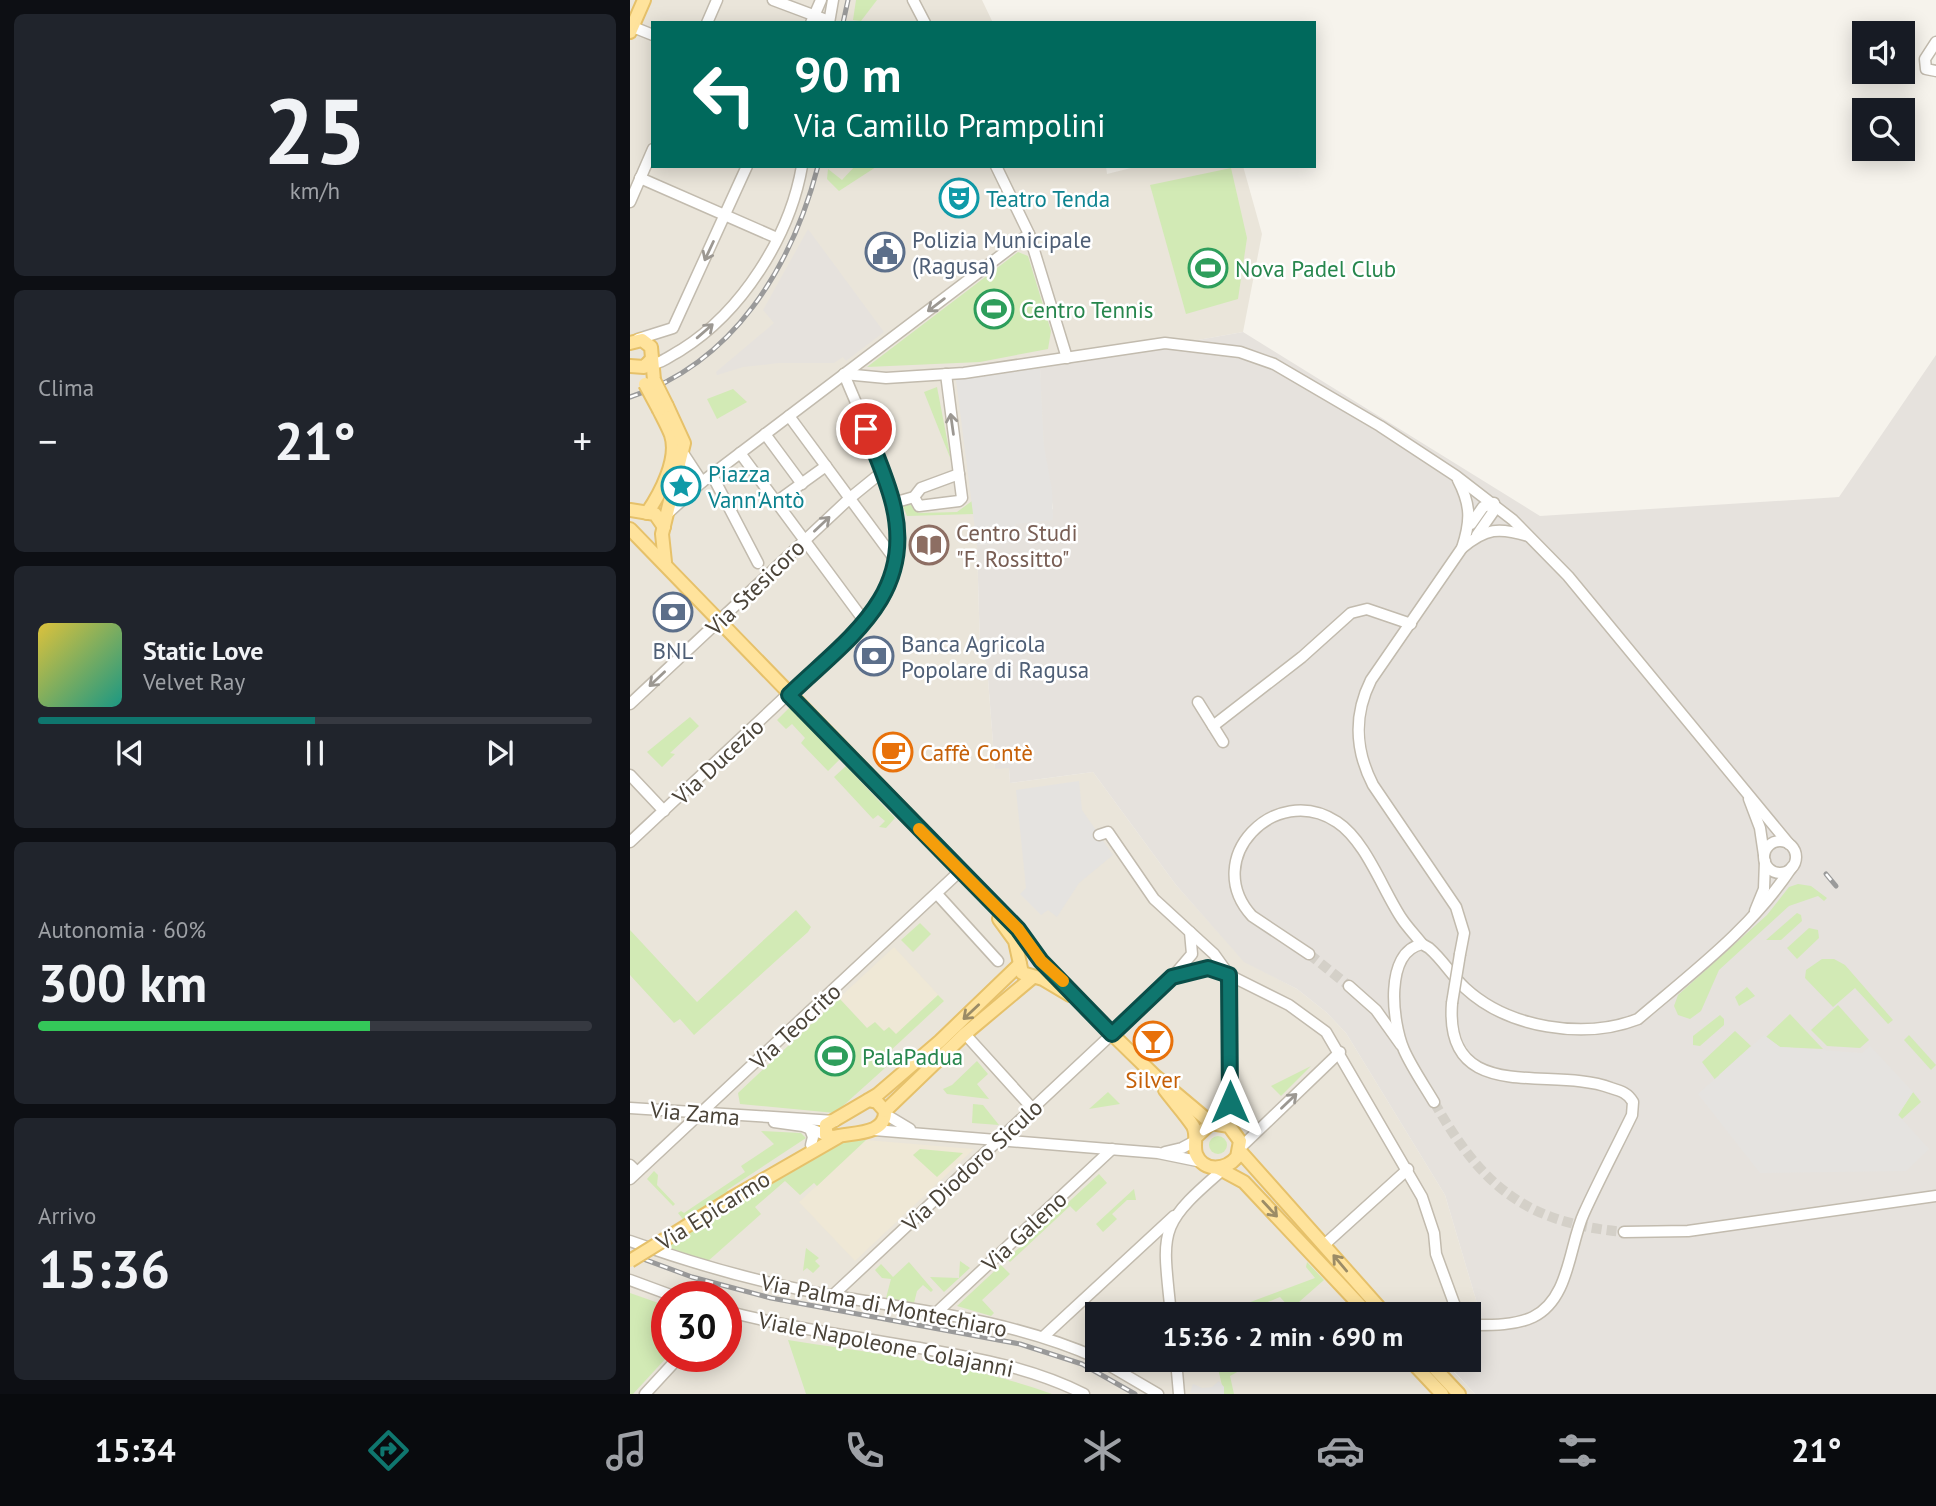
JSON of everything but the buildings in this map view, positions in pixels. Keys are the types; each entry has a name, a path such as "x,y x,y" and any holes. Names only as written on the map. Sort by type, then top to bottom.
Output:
{"main road":[{"path":"631,29 644,0"},
{"path":"633,339 651,347 640,365 663,408 681,432 683,453 663,531 653,541 635,534"},
{"path":"663,408 671,436 672,452 661,493 646,514 635,523 635,534 959,872 1028,940 1040,960 1112,1034 1155,1076 1212,1123 1229,1126 1238,1135 1240,1149 1374,1302"},
{"path":"630,510 658,516 663,531 666,566"},
{"path":"980,893 1015,941 1022,973 1079,1001"},
{"path":"796,1159 823,1129 868,1100 940,1041 1020,963 1029,956 1040,960"},
{"path":"796,1159 843,1135 874,1130 882,1125 885,1113 965,1034 1040,972 1040,960"},
{"path":"1155,1076 1193,1126 1196,1153 1203,1163 1223,1168 1244,1182 1357,1302"},
{"path":"868,1100 877,1102 885,1113"},
{"path":"1196,1139 1212,1123"},
{"path":"823,1129 843,1135"},
{"path":"1223,1168 1240,1149"},
{"name":"Via Epicarmo","path":"630,1261 796,1159"},
{"path":"1421,1372 1442,1394"},
{"path":"1438,1372 1459,1394"}],"street":[{"path":"708,21 717,0"},
{"path":"773,0 813,19 821,0"},
{"path":"829,21 833,0"},
{"path":"914,0 924,21"},
{"path":"631,29 651,34"},
{"path":"1936,42 1925,59 1926,69 1936,71"},
{"path":"630,202 651,153"},
{"path":"633,339 673,328 746,168"},
{"path":"640,365 688,345 730,308 758,271 778,238 801,168"},
{"path":"997,168 1029,234 1067,358"},
{"path":"640,178 778,238"},
{"path":"667,514 740,453 1029,234"},
{"path":"845,374 886,378 946,374 1165,343 1240,352 1274,364 1380,426 1456,476 1494,503 1530,536 1568,576 1795,853 1792,867 1770,901 1751,921 1638,1019 1618,1027 1540,1025 1514,1018 1487,1006 1465,988 1402,919 1344,827 1316,813 1291,811 1261,823 1246,838 1235,864 1236,885 1245,908 1252,916 1309,954"},
{"name":"Via Ducezio","path":"630,842 865,622 884,598 898,540 893,503 845,374"},
{"path":"914,497 919,506 960,500 946,374"},
{"path":"789,416 895,561"},
{"path":"765,434 802,484"},
{"path":"683,453 708,478 758,563"},
{"path":"740,453 865,622"},
{"path":"776,502 826,466"},
{"name":"Via Stesicoro","path":"630,704 804,540 882,472"},
{"path":"893,503 914,497 921,488 959,474"},
{"path":"1456,476 1468,499 1469,527"},
{"path":"1481,1325 1503,1324 1533,1317 1551,1301 1567,1270 1583,1216 1632,1115 1633,1102 1626,1093 1592,1081 1497,1076 1471,1066 1455,1037 1452,1003 1464,933 1456,907 1373,785 1359,750 1357,733 1362,698 1462,548 1469,527 1483,507 1494,503"},
{"path":"1462,548 1477,536 1493,512 1494,503"},
{"path":"1477,536 1506,529 1530,536"},
{"path":"1213,726 1302,657 1351,613 1367,609 1411,624"},
{"path":"1198,702 1223,742"},
{"path":"630,775 664,811"},
{"path":"1742,786 1754,810 1764,858 1764,889 1751,921"},
{"path":"1099,835 1108,832 1154,899 1214,954 1229,975 1229,1126"},
{"path":"1764,858 1774,842 1789,844"},
{"path":"1764,858 1769,869 1778,873 1792,867"},
{"name":"Via Teocrito","path":"632,1172 702,1114 959,872"},
{"path":"937,894 998,961"},
{"name":"Via Diodoro Siculo","path":"832,1296 1172,977 1192,954 1190,932"},
{"path":"1404,1048 1396,1006 1396,974 1404,952 1422,944"},
{"path":"1172,977 1208,968 1229,975 1299,1012 1326,1032 1422,1197 1434,1233 1436,1254 1454,1302"},
{"path":"1349,986 1376,1010 1404,1048 1434,1102"},
{"path":"965,1034 1032,1108"},
{"path":"1240,1149 1340,1052"},
{"name":"Via Zama","path":"630,1108 760,1118"},
{"path":"885,1113 893,1122 920,1133"},
{"path":"760,1118 823,1129"},
{"path":"760,1118 823,1129"},
{"path":"874,1130 999,1138 1158,1153 1203,1163 1202,1182 1193,1198"},
{"path":"1158,1153 1182,1148 1196,1139"},
{"name":"Via Galeno","path":"935,1314 1112,1149"},
{"path":"1043,1337 1223,1168"},
{"path":"1324,1245 1408,1169"},
{"path":"1624,1232 1688,1231 1936,1196"},
{"path":"1170,1302 1164,1240 1174,1216"},
{"name":"Via Palma di Montechiaro","path":"630,1241 713,1269 832,1296 1043,1337 1085,1354"},
{"path":"630,1280 651,1288"},
{"name":"Viale Napoleone Colajanni","path":"742,1315 778,1324 981,1359 1064,1384 1084,1394"},
{"path":"645,1394 665,1372"},
{"name":"Via Palma di Montechiaro","path":"1121,1372 1158,1394"},
{"path":"1177,1372 1179,1394"}],"shaded area":[{"path":"630,0 982,0 992,21 651,21 651,168 1106,168 1107,174 1131,168 1244,168 1262,234 1243,332 1040,368 1053,520 977,545 980,648 987,666 995,768 1009,767 1010,783 1093,772 1176,885 1244,961 1297,989 1326,1012 1346,1033 1445,1195 1477,1302 1085,1302 1085,1372 1454,1372 1475,1394 630,1394"},
{"path":"808,229 884,332 846,361 843,357 834,363 779,363 743,367 717,375 716,372 774,323 763,310"},
{"path":"1243,332 1540,516 1839,497 1936,355 1936,1394 1475,1394 1455,1372 1481,1372 1481,1302 1477,1302 1445,1195 1346,1033 1326,1012 1297,989 1244,962 1176,885 1093,772 1010,783 1009,768 995,769 987,666 980,648 977,545 1011,542 1016,524 1053,509 1044,446 1040,368"},
{"path":"1040,368 1044,446 1052,490 1053,520 1016,524 1011,542 977,545 956,380"},
{"path":"1079,781 1082,810 1113,855 1079,883 1057,917 1048,910 1041,915 1020,894 1026,888 1016,790"},
{"path":"894,947 944,1001 889,1052 839,998"},
{"path":"1764,1035 1780,1047 1862,1053 1870,1046 1913,1092 1898,1115 1929,1149 1906,1171 1760,1173 1698,1094"},
{"path":"866,1140 974,1149 855,1261 799,1202"},
{"path":"1219,1381 1224,1387 1224,1394 1190,1393 1193,1384 1202,1388 1212,1387"}],"green space":[{"path":"856,0 877,0 861,21 853,20"},
{"path":"853,168 874,168 839,191 827,179 828,169 842,180"},
{"name":"Nova Padel Club","path":"1231,168 1247,238 1238,299 1186,314 1150,185"},
{"name":"Centro Tennis","path":"1018,252 1028,256 1051,331 1048,349 980,362 867,367"},
{"path":"937,387 951,460 924,392"},
{"path":"733,389 747,402 717,419 707,399"},
{"path":"972,501 974,514 907,516 903,506 910,504 919,513 957,512"},
{"path":"790,707 840,759 828,771 801,743 805,738 792,724 786,729 777,720"},
{"path":"690,717 699,726 670,753 675,754 662,767 647,752"},
{"path":"846,766 895,818 886,828 879,827 885,821 878,815 873,819 834,777"},
{"path":"1798,884 1811,886 1827,898 1824,901 1818,896 1789,906 1719,970 1701,1011 1690,1019 1678,1015 1674,1006 1678,995 1767,915 1789,887"},
{"path":"796,910 811,927 808,932 694,1035 680,1019 674,1023 630,975 630,930 697,1002"},
{"path":"1797,913 1801,915 1802,921 1781,940 1766,940"},
{"path":"920,923 931,934 913,952 901,940"},
{"path":"1809,928 1818,930 1819,938 1797,959 1787,948"},
{"path":"1822,959 1834,959 1845,965 1893,1020 1888,1024 1855,988 1833,1007 1805,978 1806,970"},
{"path":"1747,987 1755,996 1739,1006 1735,997"},
{"name":"PalaPadua","path":"938,995 944,1001 889,1052 895,1059 835,1113 740,1104 738,1093 839,998 867,1028 875,1022 884,1031 889,1027 896,1034"},
{"path":"1838,1005 1869,1040 1860,1048 1827,1046 1811,1030"},
{"path":"1790,1014 1823,1049 1780,1047 1766,1037"},
{"path":"1720,1015 1724,1019 1724,1025 1700,1046 1693,1045 1693,1036"},
{"path":"1735,1031 1751,1046 1719,1075 1719,1085 1702,1062"},
{"path":"1909,1035 1936,1065 1931,1070 1904,1040"},
{"path":"977,1061 988,1074 977,1084 989,1099 947,1094 943,1089 952,1085"},
{"path":"1311,1066 1281,1096 1271,1086"},
{"path":"1108,1092 1120,1104 1089,1109"},
{"path":"1913,1092 1921,1102 1902,1119 1898,1115"},
{"path":"973,1104 983,1105 999,1125 972,1123"},
{"path":"761,1131 801,1133 806,1138 727,1190 737,1204 846,1141 866,1140 817,1186 814,1183 800,1195 785,1181 755,1207 761,1214 707,1262 652,1243 685,1222 678,1213 684,1213 745,1172 741,1166 774,1144"},
{"path":"1218,1136 1224,1139 1227,1145 1224,1151 1218,1154 1212,1151 1209,1145 1212,1139"},
{"path":"920,1149 963,1153 937,1177 913,1155"},
{"path":"654,1171 658,1175 657,1185 675,1204 673,1206 647,1179"},
{"path":"1099,1174 1107,1183 1076,1212 1070,1206 1010,1262 1007,1259"},
{"path":"1134,1189 1136,1200 1127,1200 1112,1214 1117,1219 1103,1232 1096,1224"},
{"path":"806,1248 819,1258 815,1261 820,1266 813,1273 807,1268 803,1271"},
{"path":"960,1261 970,1268 944,1292 930,1277 959,1278"},
{"path":"909,1262 933,1290 931,1292 923,1285 917,1291 914,1303 886,1298 891,1279 882,1278 875,1270 881,1264 893,1277"},
{"path":"1307,1262 1324,1280 1299,1302 1285,1302 1280,1297 1268,1302 1250,1302 1315,1278 1306,1267"},
{"path":"1001,1265 1010,1274 982,1300 994,1313 991,1316 957,1306"},
{"path":"630,1293 651,1300 651,1372 653,1372 630,1394"},
{"path":"788,1340 954,1367 1020,1383 1052,1394 806,1394"},
{"path":"1219,1372 1237,1372 1230,1376 1234,1394 1224,1394"}],"tunnel":[{"path":"1309,954 1349,986"},
{"path":"1434,1102 1470,1156 1489,1178 1510,1195 1559,1220 1624,1232"}],"railway":[{"path":"843,21 848,0"},
{"path":"630,397 667,381 700,361 728,335 753,306 775,274 792,240 817,168"},
{"path":"1826,874 1836,886"},
{"path":"630,1254 692,1277 771,1298 1020,1344 1082,1364 1135,1394"}],"slow traffic":[{"path":"919,829 1018,929 1041,961 1063,981"}],"place":[{"name":"Teatro Tenda","path":"959,198"},
{"name":"Polizia Municipale (Ragusa)","path":"885,252"},
{"name":"Nova Padel Club","path":"1208,268"},
{"name":"Centro Tennis","path":"994,309"},
{"name":"Piazza Vann'Antò","path":"681,486"},
{"name":"Centro Studi \"F. Rossitto\"","path":"929,545"},
{"name":"BNL","path":"673,612"},
{"name":"Banca Agricola Popolare di Ragusa","path":"874,656"},
{"name":"Caffè Contè","path":"893,752"},
{"name":"Silver","path":"1153,1041"},
{"name":"PalaPadua","path":"835,1056"}],"route":[{"path":"866,429 893,503 896,521 898,540 889,586 884,598 865,622 789,695 959,872 1018,929 1041,961 1112,1034 1172,977 1190,970 1208,968 1229,975 1230,1102"}]}
